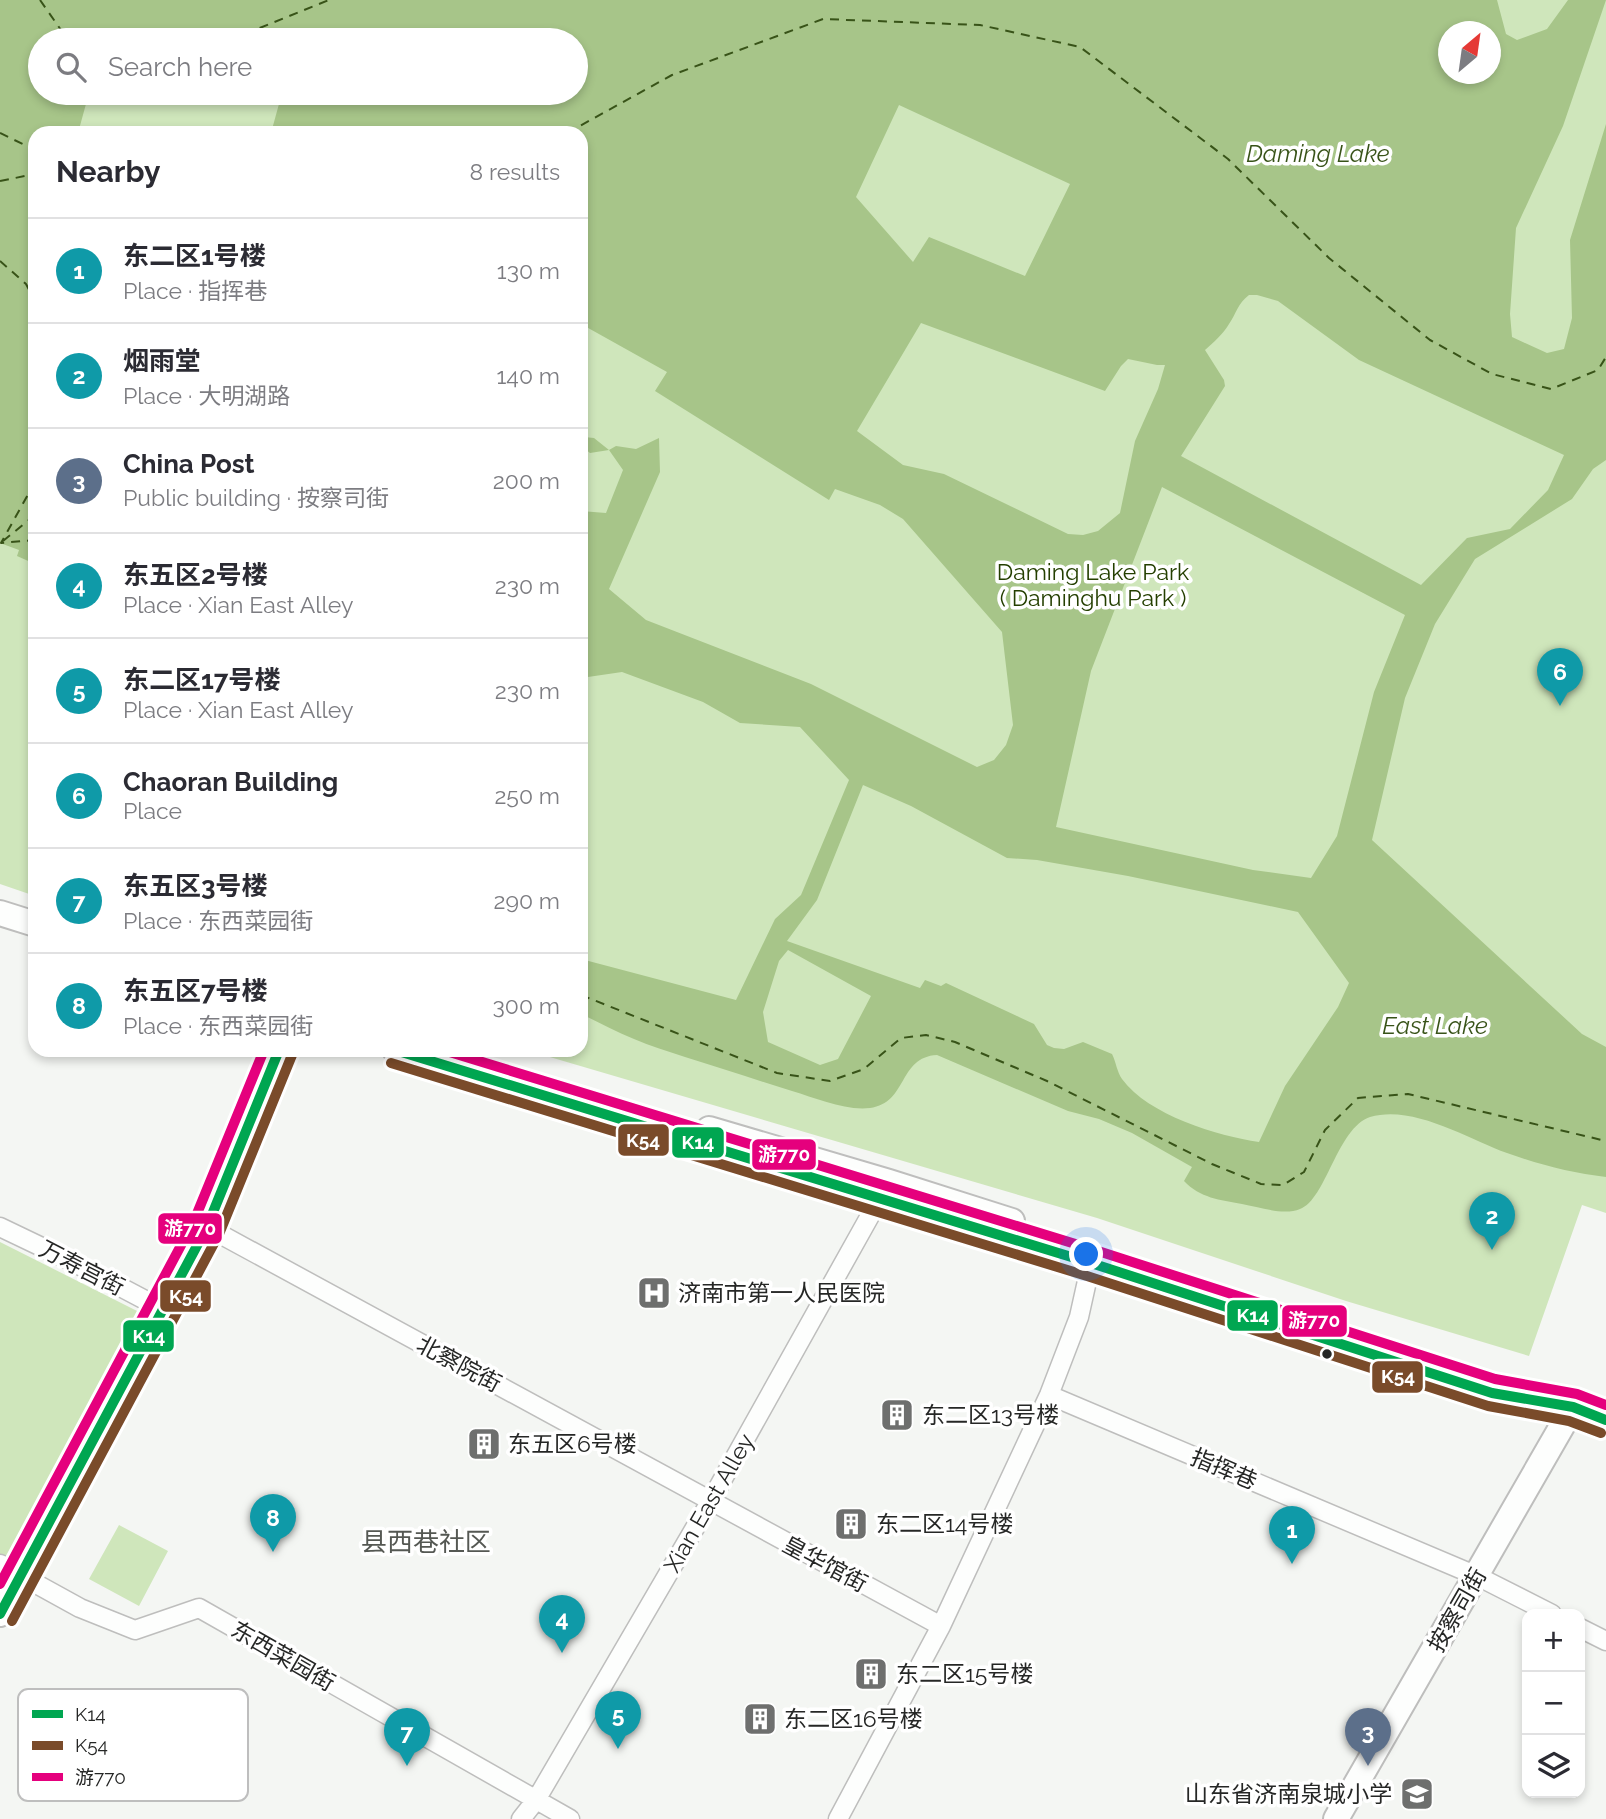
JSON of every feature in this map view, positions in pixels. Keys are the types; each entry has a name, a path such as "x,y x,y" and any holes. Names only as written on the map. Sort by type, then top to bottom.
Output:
{"main road":[{"path":"0,913 28,922"},
{"path":"0,930 28,939"},
{"path":"0,1614 11,1569 163,1310 207,1227 276,1057"},
{"path":"418,1057 590,1109 884,1191 1091,1263 1492,1393 1573,1403 1606,1420"},
{"path":"472,1057 884,1191 1606,1411"},
{"name":"按察司街","path":"1336,1819 1477,1576 1573,1403"}],"street":[{"name":"Xian East Alley","path":"521,1819 536,1800 710,1502 884,1191"},
{"name":"万寿宫街","path":"0,1227 163,1310"},
{"name":"北察院街","path":"207,1227 710,1502"},
{"path":"838,1819 941,1626 1049,1395 1079,1317 1091,1263"},
{"name":"指挥巷","path":"1049,1395 1477,1576 1542,1609"},
{"name":"皇华馆街","path":"710,1502 941,1626"},
{"name":"东西菜园街","path":"11,1569 80,1608 135,1630 199,1608 570,1819"},
{"path":"1585,1630 1606,1641"}],"green space":[{"name":"Daming Lake Park ( Daminghu Park )","path":"0,0 1606,0 1606,1213 1582,1205 1529,1356 1346,1301 1097,1218 550,1057 588,1057 588,126 28,126 28,894 0,884"},
{"path":"0,1242 147,1316 18,1567 0,1557"},
{"path":"119,1525 168,1551 139,1606 89,1579"}],"water":[{"name":"Daming Lake","path":"0,0 1497,0 1506,34 1517,40 1547,29 1568,0 1606,0 1563,126 1516,228 1510,314 1512,337 1547,353 1564,349 1572,318 1570,240 1606,124 1606,460 1593,469 1572,499 1475,559 1435,624 1405,698 1372,840 1582,1034 1606,1047 1606,1177 1544,1165 1422,1119 1387,1114 1370,1117 1349,1135 1309,1203 1294,1211 1271,1210 1204,1195 1184,1181 1192,1167 1132,1133 1099,1119 1068,1111 937,1055 915,1063 898,1090 882,1104 870,1108 851,1108 653,1046 588,1017 588,961 736,1000 775,919 801,895 849,780 800,727 740,723 703,702 622,672 588,677 588,512 606,513 623,470 609,450 616,446 636,449 659,438 660,472 609,589 646,620 811,684 977,767 994,760 1006,745 1013,725 1002,632 903,519 880,505 835,489 829,500 655,391 667,372 588,328 588,126 273,126 279,105 588,105 588,28 28,28 28,105 86,105 80,126 28,126 28,561 17,556 19,550 0,543","holes":["899,105 1070,184 1025,276 929,237 913,262 856,197","1249,295 1278,301 1359,360 1564,455 1548,490 1510,529 1467,538 1421,585 1181,456 1225,386 1205,350 1224,331 1242,302","921,323 1105,391 1128,359 1165,365 1158,389 1135,441 1120,513 1098,531 1083,535 1068,534 944,474 903,465 857,431","1162,487 1405,615 1374,692 1337,836 1311,878 1253,870 1056,827 1091,671","863,785 911,806 1007,858 1037,860 1128,876 1298,912 1349,983 1338,1007 1285,1086 1259,1142 1204,1129 1166,1113 1134,1092 1120,1076 1112,1054 1083,1042 1064,1049 1054,1048 1047,1045 1034,1024 946,983 941,986 925,980 920,988 787,941 817,900","788,950 871,996 838,1059 820,1065 768,1042 763,1012 779,961"]},
{"path":"588,437 594,438 609,450 590,453"}],"ferry route":[{"path":"40,0 60,28"},
{"path":"260,28 329,0"},
{"path":"580,126 672,75 823,19 980,25 1080,47 1228,159 1329,258 1430,340 1492,374 1551,389 1598,370 1606,357"},
{"path":"0,133 28,147"},
{"path":"0,181 28,175"},
{"path":"0,261 28,288"},
{"path":"28,495 1,543 28,541"},
{"path":"3,541 28,521"},
{"path":"588,998 777,1073 830,1081 864,1069 901,1038 926,1035 955,1042 1047,1081 1212,1164 1261,1184 1283,1185 1304,1172 1325,1130 1358,1098 1408,1094 1606,1141"}],"transit line":[{"name":"游770","path":"0,1584 194,1221 261,1057"},
{"name":"K14","path":"0,1614 207,1227 276,1057"},
{"name":"K54","path":"12,1621 219,1234 291,1057"},
{"name":"K14","path":"418,1057 1091,1263 1492,1393 1573,1407 1606,1420"},
{"name":"游770","path":"466,1057 1095,1250 1495,1379 1577,1394 1606,1405"},
{"name":"K54","path":"391,1063 1087,1276 1488,1406 1569,1421 1601,1433"}],"place":[{"name":"Chaoran Building","path":"1560,706"},
{"name":"烟雨堂","path":"1492,1250"},
{"name":"济南市第一人民医院","path":"654,1293"},
{"name":"东二区13号楼","path":"897,1415"},
{"name":"东五区6号楼","path":"484,1444"},
{"name":"东二区14号楼","path":"851,1524"},
{"name":"东五区7号楼","path":"273,1552"},
{"name":"东二区1号楼","path":"1292,1564"},
{"name":"东五区2号楼","path":"562,1653"},
{"name":"东二区15号楼","path":"871,1674"},
{"name":"东二区16号楼","path":"760,1719"},
{"name":"东二区17号楼","path":"618,1749"},
{"name":"东五区3号楼","path":"407,1766"},
{"name":"China Post","path":"1368,1766"},
{"name":"山东省济南泉城小学","path":"1417,1794"}],"district":[{"name":"县西巷社区","path":"426,1542"}],"water label":[{"name":"East Lake","path":"1435,1026"}]}
